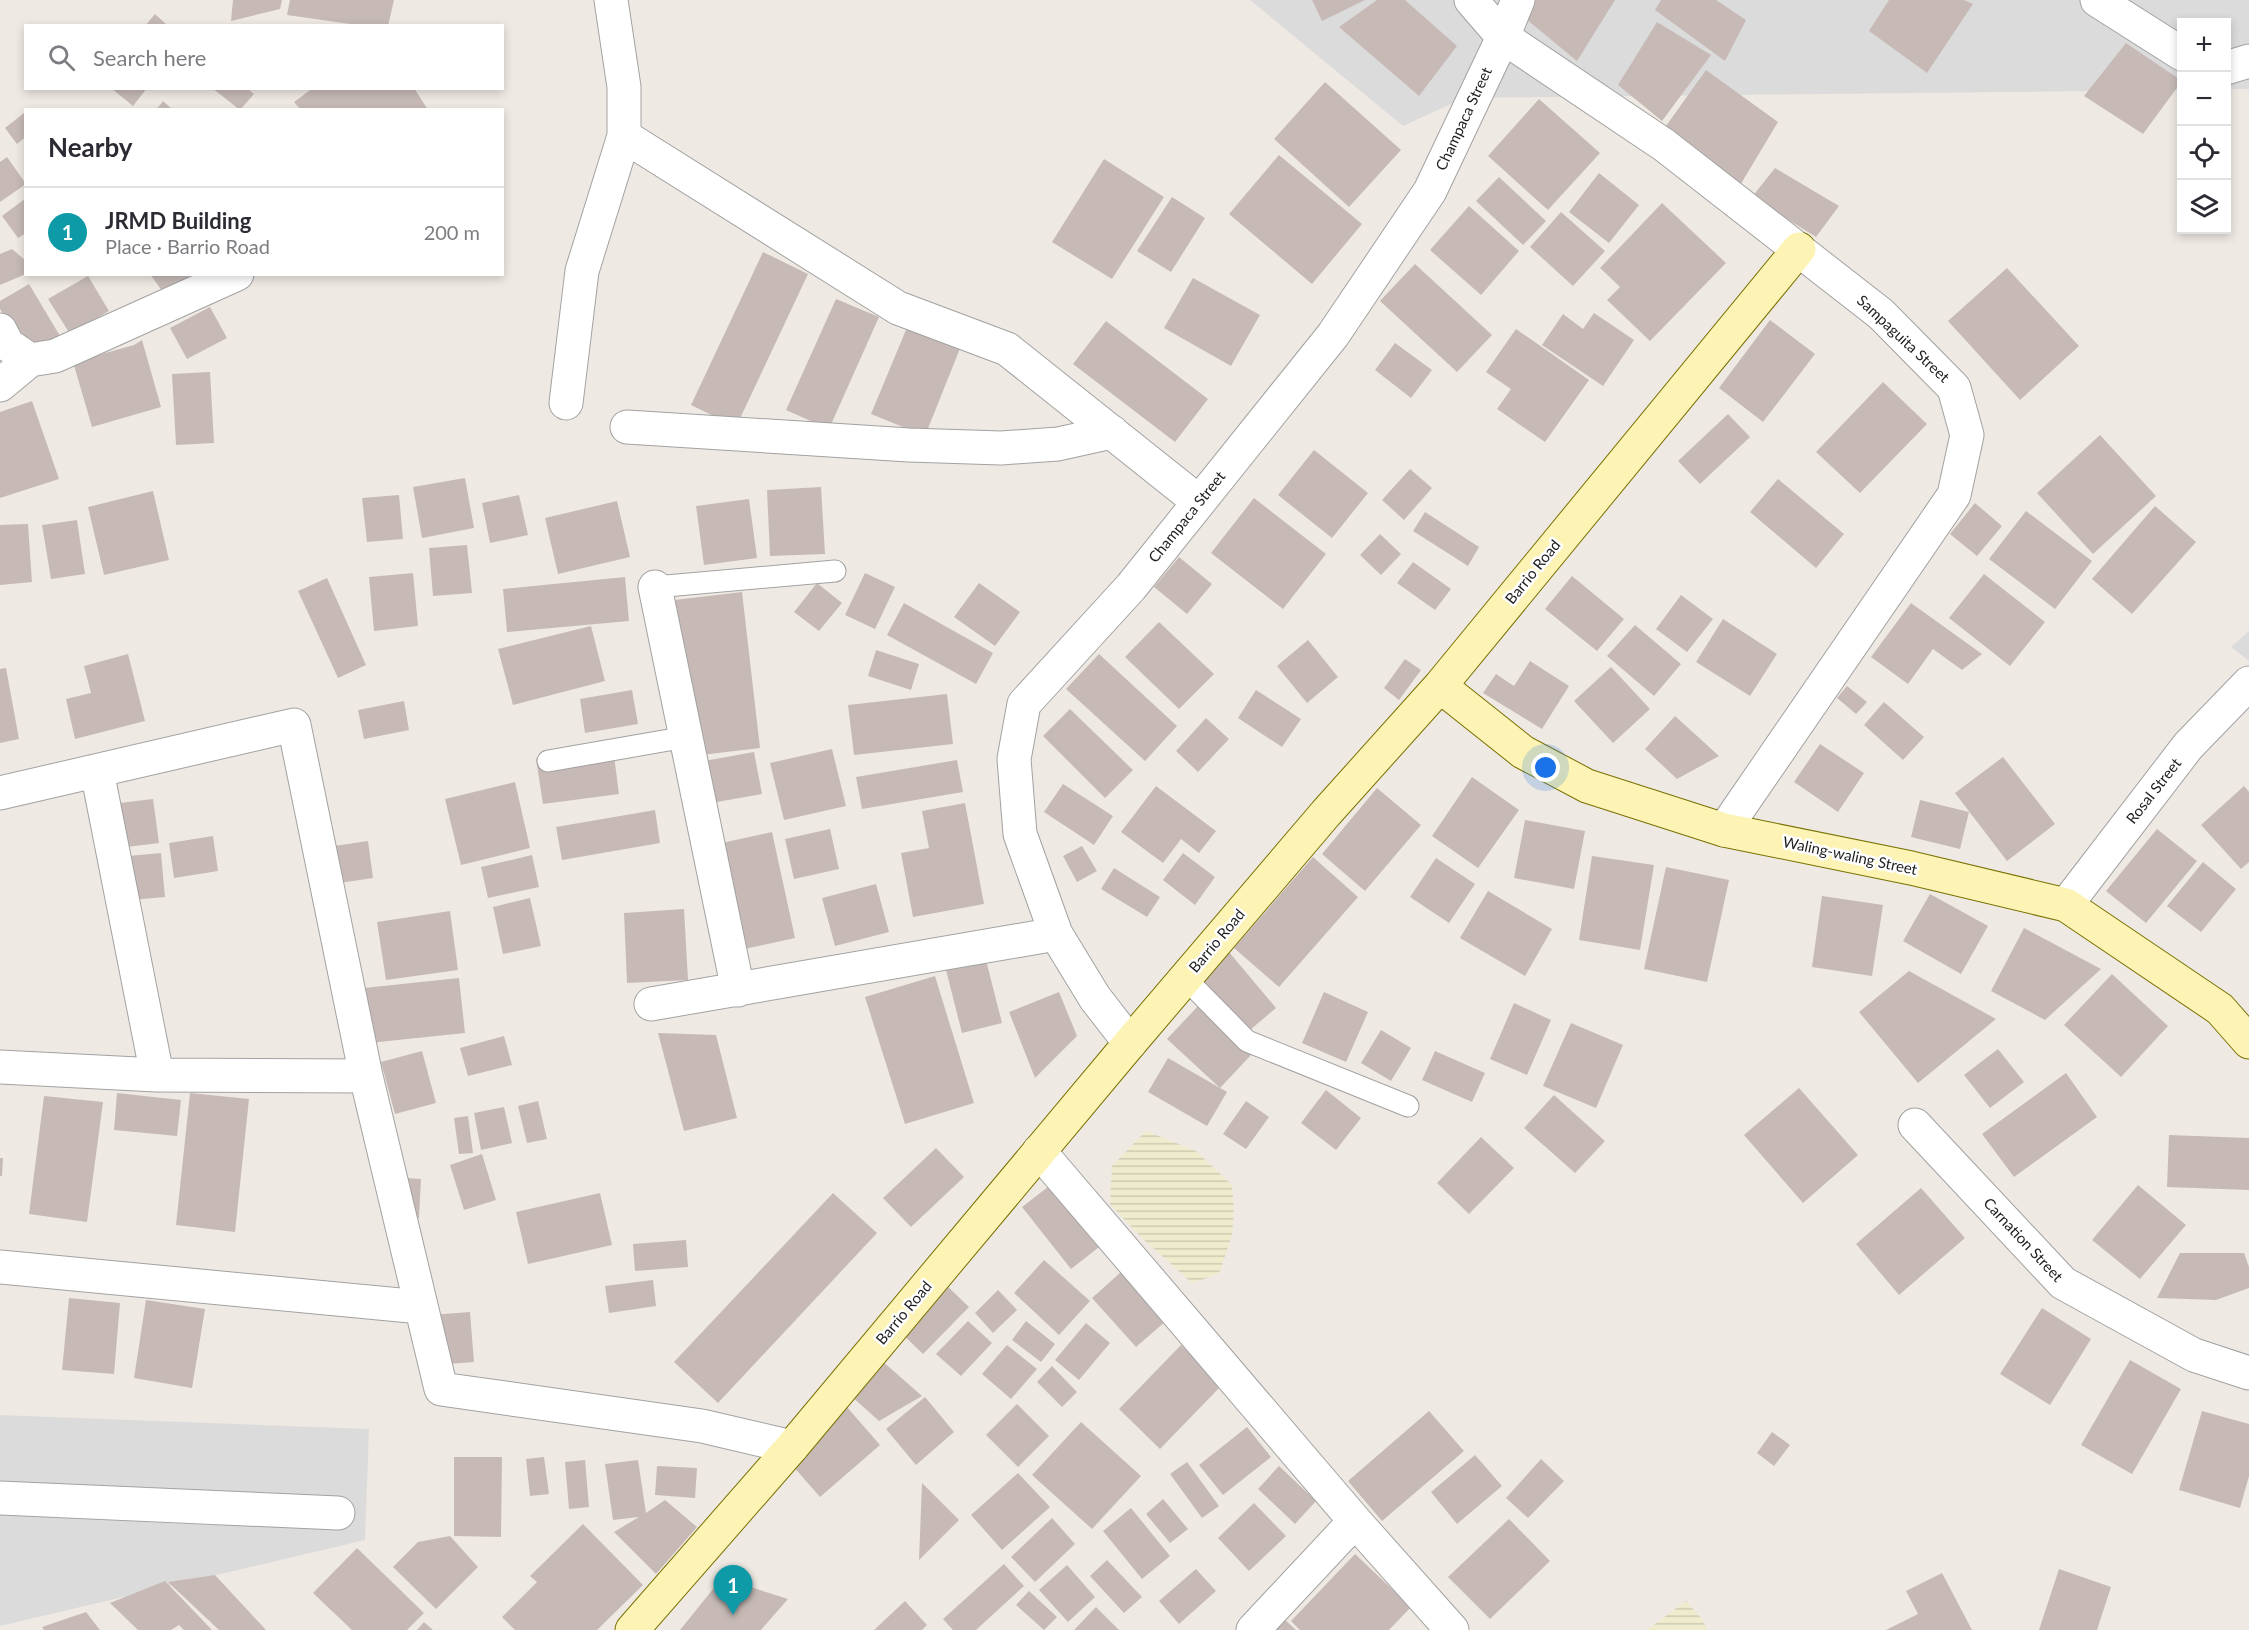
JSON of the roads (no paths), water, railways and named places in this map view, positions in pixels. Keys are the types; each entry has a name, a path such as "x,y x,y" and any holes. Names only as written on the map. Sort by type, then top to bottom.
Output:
{"street":[{"path":"566,403 582,271 624,136 624,87 611,0"},
{"name":"Sampaguita Street","path":"1471,0 1503,37 1664,146 1881,314 1954,388 1967,435 1954,495 1724,830"},
{"name":"Champaca Street","path":"1130,1043 1095,998 1056,934 1020,834 1014,759 1024,704 1131,587 1333,335 1430,191 1503,37 1518,0"},
{"path":"2097,0 2177,51"},
{"path":"2231,66 2249,61"},
{"path":"624,136 898,308 1008,349 1199,502"},
{"name":"Barrio Road","path":"632,1630 792,1447 1326,813 1440,686 1799,249"},
{"path":"0,385 30,360 55,356 233,276"},
{"path":"0,330 8,345 30,360"},
{"path":"627,427 909,445 1001,448 1058,444 1112,432"},
{"path":"655,587 738,990"},
{"name":"Rosal Street","path":"2066,905 2188,746 2249,683"},
{"name":"Waling-waling Street","path":"1440,686 1523,752 1587,786 1724,830 1911,868 2066,905 2220,1009 2249,1042"},
{"path":"0,793 294,725 366,1076 441,1389 702,1426 792,1447"},
{"path":"97,771 157,1075"},
{"path":"651,1004 1056,934"},
{"path":"0,1067 157,1075 366,1076"},
{"name":"Carnation Street","path":"1915,1125 2063,1283 2194,1355 2249,1373"},
{"path":"1039,1151 1355,1521 1452,1630"},
{"path":"0,1267 421,1307"},
{"path":"0,1498 338,1513"},
{"path":"1252,1630 1355,1521"}],"lane":[{"path":"655,587 835,572"},
{"path":"548,761 686,737"},
{"path":"1185,978 1247,1041 1408,1106"}],"place":[{"name":"JRMD Building","path":"733,1615"}]}
